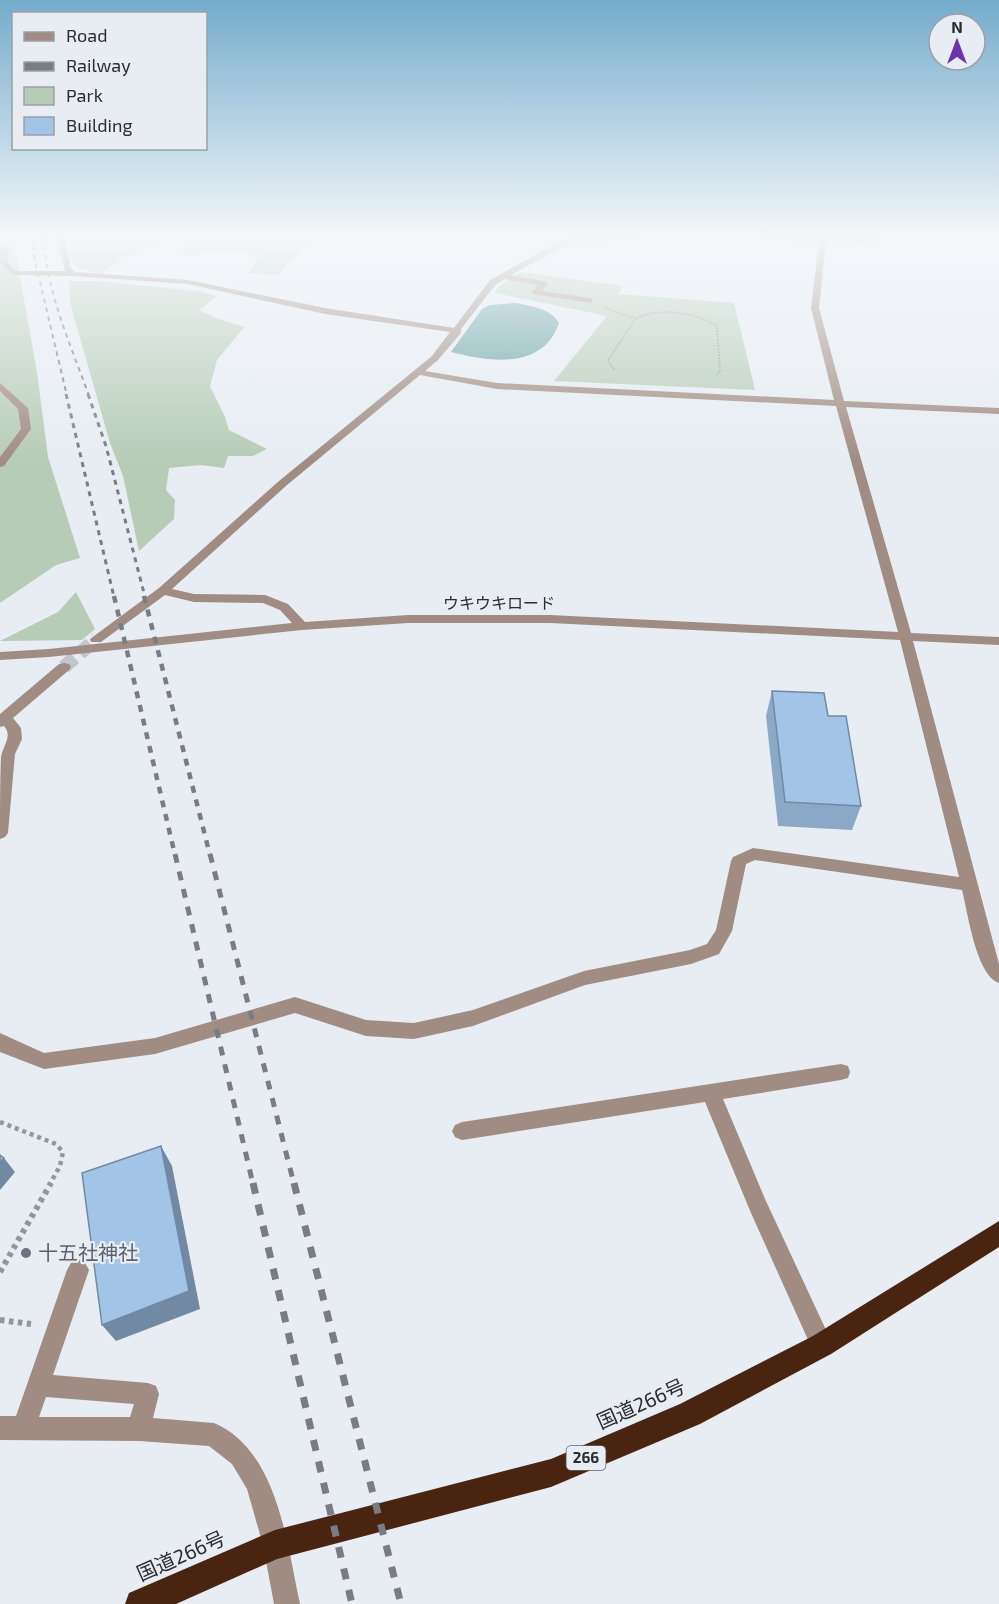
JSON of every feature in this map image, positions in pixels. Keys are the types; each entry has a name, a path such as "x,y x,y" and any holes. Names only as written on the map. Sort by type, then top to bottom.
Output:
{"highway":[{"name":"国道266号","path":"140,1604 275,1545 551,1473 690,1413 822,1345 999,1233"}],"street":[{"path":"331,312 458,331"},
{"path":"96,639 163,591 283,483 435,358 471,312"},
{"path":"815,312 905,635 935,759 971,885 987,956 993,970 999,976"},
{"path":"418,372 497,386 999,411"},
{"path":"0,386 23,408 26,429 0,464"},
{"path":"163,591 194,598 265,599 284,607 302,626"},
{"name":"ウキウキロード","path":"0,656 49,653 302,626 408,619 550,619 999,641"},
{"path":"0,833 8,754 15,739 14,728 2,720 64,667"},
{"path":"0,1041 6,1046 44,1061 154,1046 295,1005 366,1028 414,1031 473,1018 584,978 691,957 713,949 724,931 739,861 753,854 971,885"},
{"path":"462,1131 841,1072"},
{"path":"711,1094 758,1206 822,1345"},
{"path":"24,1428 78,1270"},
{"path":"39,1385 148,1394 139,1429"},
{"path":"0,1428 139,1429 214,1435 240,1456 258,1485 275,1545 287,1604"}],"path":[{"path":"615,312 634,319"},
{"path":"620,372 613,370 608,360 634,319 651,313 701,316 717,326 720,371 716,376 708,377"},
{"path":"0,1122 56,1144 63,1152 60,1166 0,1272"}],"green space":[{"path":"0,312 26,312 48,457 80,558 56,565 0,603"},
{"path":"73,312 203,312 244,327 217,360 210,386 229,430 267,449 253,456 228,456 224,468 201,465 169,468 166,490 175,500 174,519 139,551 123,476 110,443"},
{"path":"587,312 736,312 755,390 554,381 607,316"},
{"path":"76,592 95,629 82,640 0,641 58,612"}],"water":[{"path":"480,312 547,312 559,323 551,338 541,349 514,359 498,360 451,352"}],"building":[{"path":"772,691 824,693 828,716 846,716 861,806 785,802"},
{"path":"161,1146 189,1291 102,1325 82,1173"}],"tunnel":[{"path":"64,667 96,639"}],"railway":[{"path":"47,312 67,396"},
{"path":"59,312 89,396"},
{"path":"66,394 114,597"},
{"path":"88,394 106,446 145,597"},
{"path":"114,596 175,855"},
{"path":"144,596 210,855"},
{"path":"175,854 253,1184"},
{"path":"210,854 294,1184"},
{"path":"253,1183 352,1604"},
{"path":"294,1183 401,1604"}],"place":[{"name":"十五社神社","path":"26,1253"}]}
